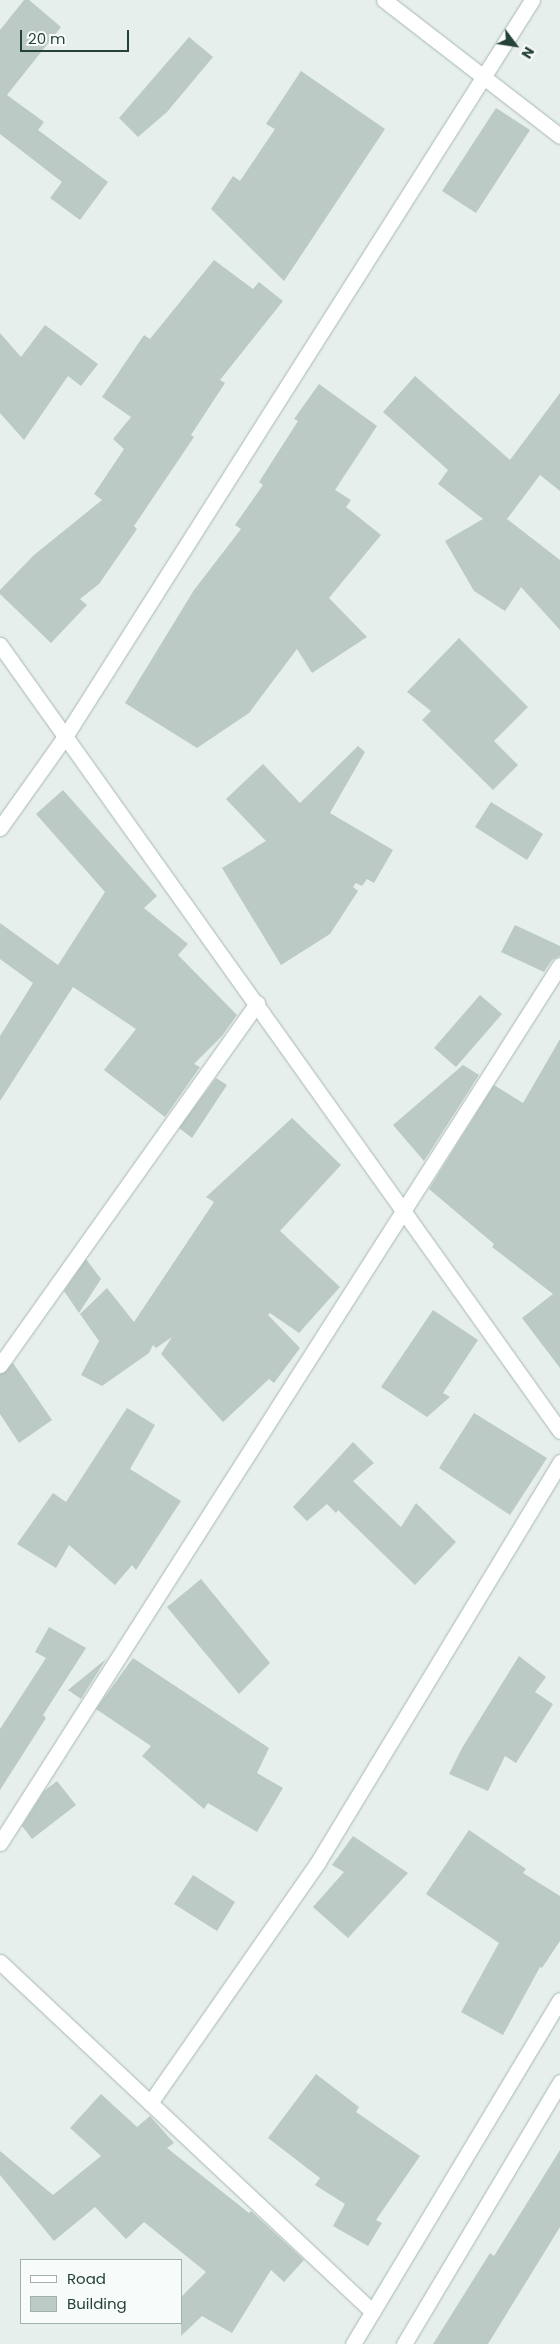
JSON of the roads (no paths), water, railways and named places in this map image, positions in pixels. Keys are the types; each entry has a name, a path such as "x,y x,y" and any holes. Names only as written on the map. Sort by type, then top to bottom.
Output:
{"street":[{"path":"384,0 560,136"},
{"path":"0,828 66,735 532,0"},
{"path":"0,645 257,1003 560,1431"},
{"path":"0,1843 560,965"},
{"path":"0,1365 257,1003"},
{"path":"150,2103 318,1862 560,1462"},
{"path":"0,1962 373,2312"},
{"path":"353,2344 560,2000"},
{"path":"404,2344 560,2082"}]}
